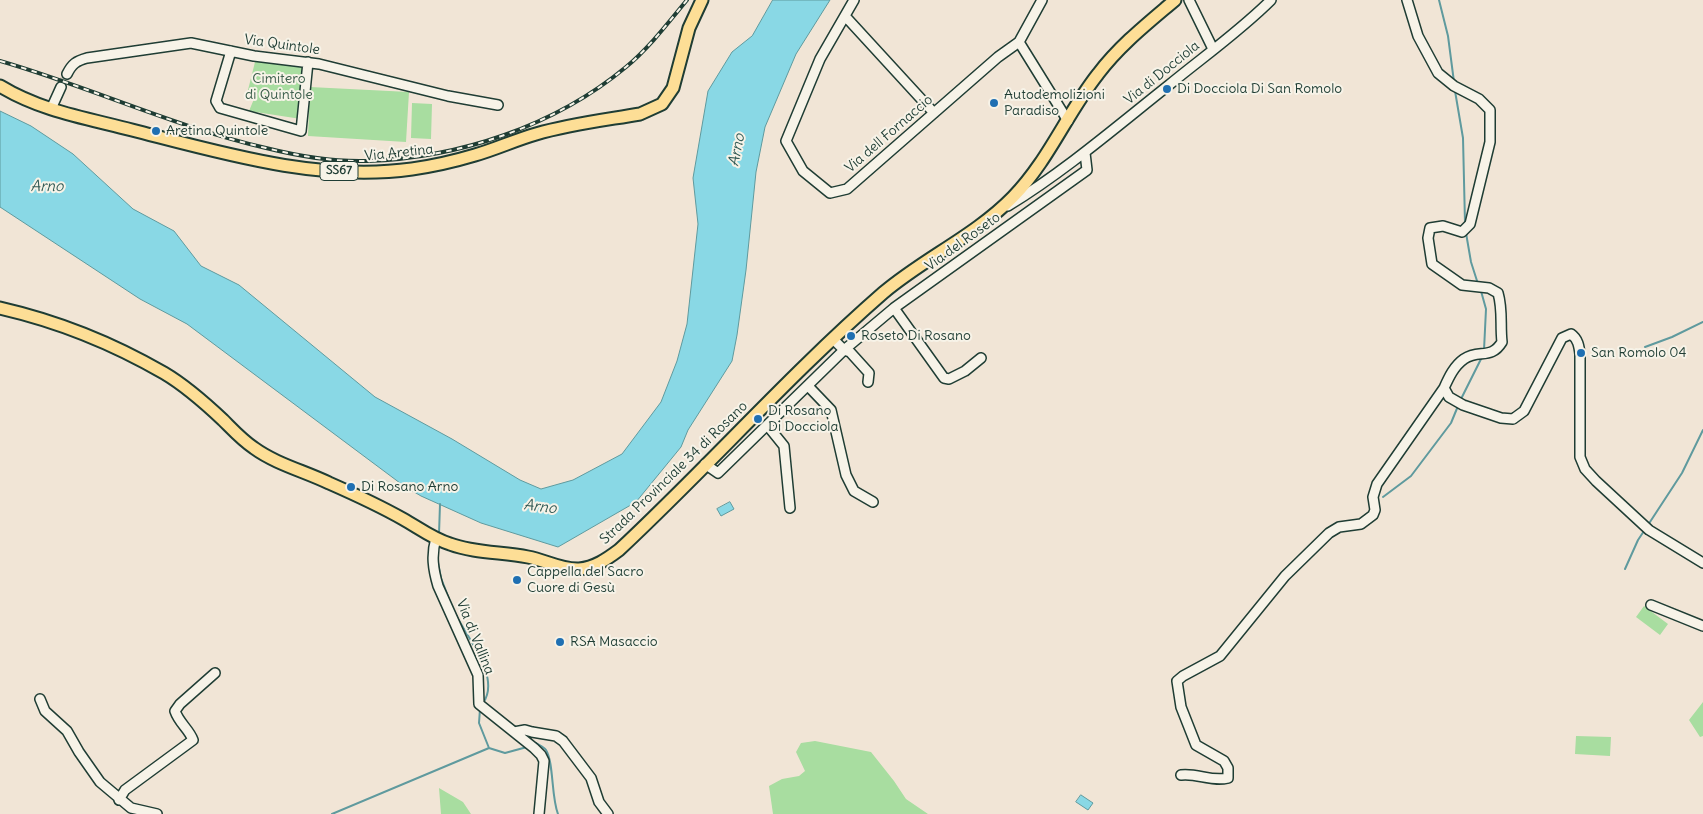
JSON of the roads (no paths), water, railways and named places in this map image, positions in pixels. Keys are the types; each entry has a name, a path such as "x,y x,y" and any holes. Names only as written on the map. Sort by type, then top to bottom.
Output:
{"main road":[{"name":"Via Aretina","path":"0,86 23,99 50,109 211,150 283,164 354,172 413,169 475,155 536,134 652,110 662,104 673,88 689,28 702,0"},
{"name":"Strada Provinciale 34 di Rosano","path":"0,308 67,328 140,360 166,374 188,390 207,405 247,443 263,454 379,506 438,539 462,548 516,554 570,569 584,568 606,560 619,550 833,339 885,292 993,216 1012,199 1038,168 1098,74 1121,48 1175,0"}],"street":[{"name":"Via dell Fornaccio","path":"854,0 820,59 786,141 803,171 830,193 847,189 998,57 1018,42"},
{"path":"1042,0 1018,42 1068,121"},
{"path":"1189,0 1213,49"},
{"name":"Via di Docciola","path":"993,216 1028,194 1085,153 1249,22 1271,0"},
{"path":"1181,775 1192,775 1217,780 1228,778 1228,768 1224,761 1196,745 1181,707 1177,681 1220,656 1285,576 1329,533 1339,527 1361,524 1373,515 1375,510 1373,497 1377,484 1444,388 1451,372 1465,359 1477,354 1489,354 1498,350 1502,342 1500,326 1502,307 1498,293 1489,288 1462,286 1432,264 1428,238 1430,228 1443,226 1462,232 1470,224 1490,142 1490,110 1479,100 1454,86 1438,73 1418,36 1408,0"},
{"path":"845,16 934,113"},
{"name":"Via Quintole","path":"67,74 72,65 78,60 192,43 254,56 308,62 358,72 448,96 498,105"},
{"path":"231,51 216,101 220,108 301,131 308,62"},
{"path":"50,109 61,87"},
{"name":"Via del Roseto","path":"705,464 718,474 844,350 894,308 1086,170 1085,153"},
{"path":"894,308 944,378 949,379 981,358"},
{"path":"1444,388 1449,397 1459,403 1501,418 1514,419 1524,411 1558,343 1566,335 1571,334 1574,336 1579,346 1580,354 1580,457 1585,469 1649,530 1703,563"},
{"path":"833,339 844,350 850,352 870,373 868,382"},
{"path":"808,386 831,410 846,475 854,491 873,502"},
{"path":"767,426 784,446 790,508"},
{"name":"Via di Vallina","path":"438,539 432,551 434,572 438,586 478,675 481,706 541,755 544,761 539,814"},
{"path":"1651,606 1703,626"},
{"path":"119,800 125,790 193,740 191,734 178,719 175,711 180,704 215,673"},
{"path":"40,699 45,711 67,731 100,782 119,800 131,808 157,814"},
{"path":"514,732 525,730 556,736 563,742 591,778 599,802 608,814"}],"water":[{"name":"Arno","path":"773,0 830,0 796,54 765,127 756,172 746,270 732,361 688,430 681,447 636,502 558,547 481,523 421,496 404,486 187,324 140,299 0,207 0,111 31,126 73,154 133,209 174,231 201,266 239,285 375,397 452,439 520,480 541,489 573,480 622,454 661,402 677,361 687,324 698,224 693,178 708,91 732,52 752,36"},
{"path":"730,502 734,509 721,516 717,509"},
{"path":"1081,795 1093,803 1088,810 1076,802"}],"waterway":[{"path":"1439,0 1448,36 1454,82"},
{"path":"1455,91 1463,138 1465,223"},
{"path":"1466,233 1471,262 1478,284"},
{"path":"1481,291 1486,309 1484,350"},
{"path":"1645,347 1672,337 1703,322"},
{"path":"1461,399 1482,357"},
{"path":"1383,497 1411,476 1451,423 1458,406"},
{"path":"1648,525 1682,473 1703,430"},
{"path":"439,534 440,504"},
{"path":"1625,569 1644,531"},
{"path":"438,563 441,578 451,604"},
{"path":"456,615 486,670 488,693 483,703"},
{"path":"480,709 479,723 489,748 505,753 527,747"},
{"path":"534,744 536,743 544,748 549,756 558,814"},
{"path":"332,814 489,748"}],"tunnel":[{"path":"61,87 67,74"}],"railway":[{"path":"0,61 34,71 199,129 266,148 342,161 402,159 471,145 504,135 537,122 569,106 598,88 643,52 687,0"}],"place":[{"name":"Di Docciola Di San Romolo","path":"1167,89"},
{"name":"Autodemolizioni Paradiso","path":"994,103"},
{"name":"Aretina Quintole","path":"156,131"},
{"name":"Roseto Di Rosano","path":"851,336"},
{"name":"San Romolo 04","path":"1581,353"},
{"name":"Di Rosano Di Docciola","path":"758,419"},
{"name":"Di Rosano Arno","path":"351,487"},
{"name":"Cappella del Sacro Cuore di Gesù","path":"517,580"},
{"name":"RSA Masaccio","path":"560,642"}],"park label":[{"name":"Cimitero di Quintole","path":"279,88"}]}
